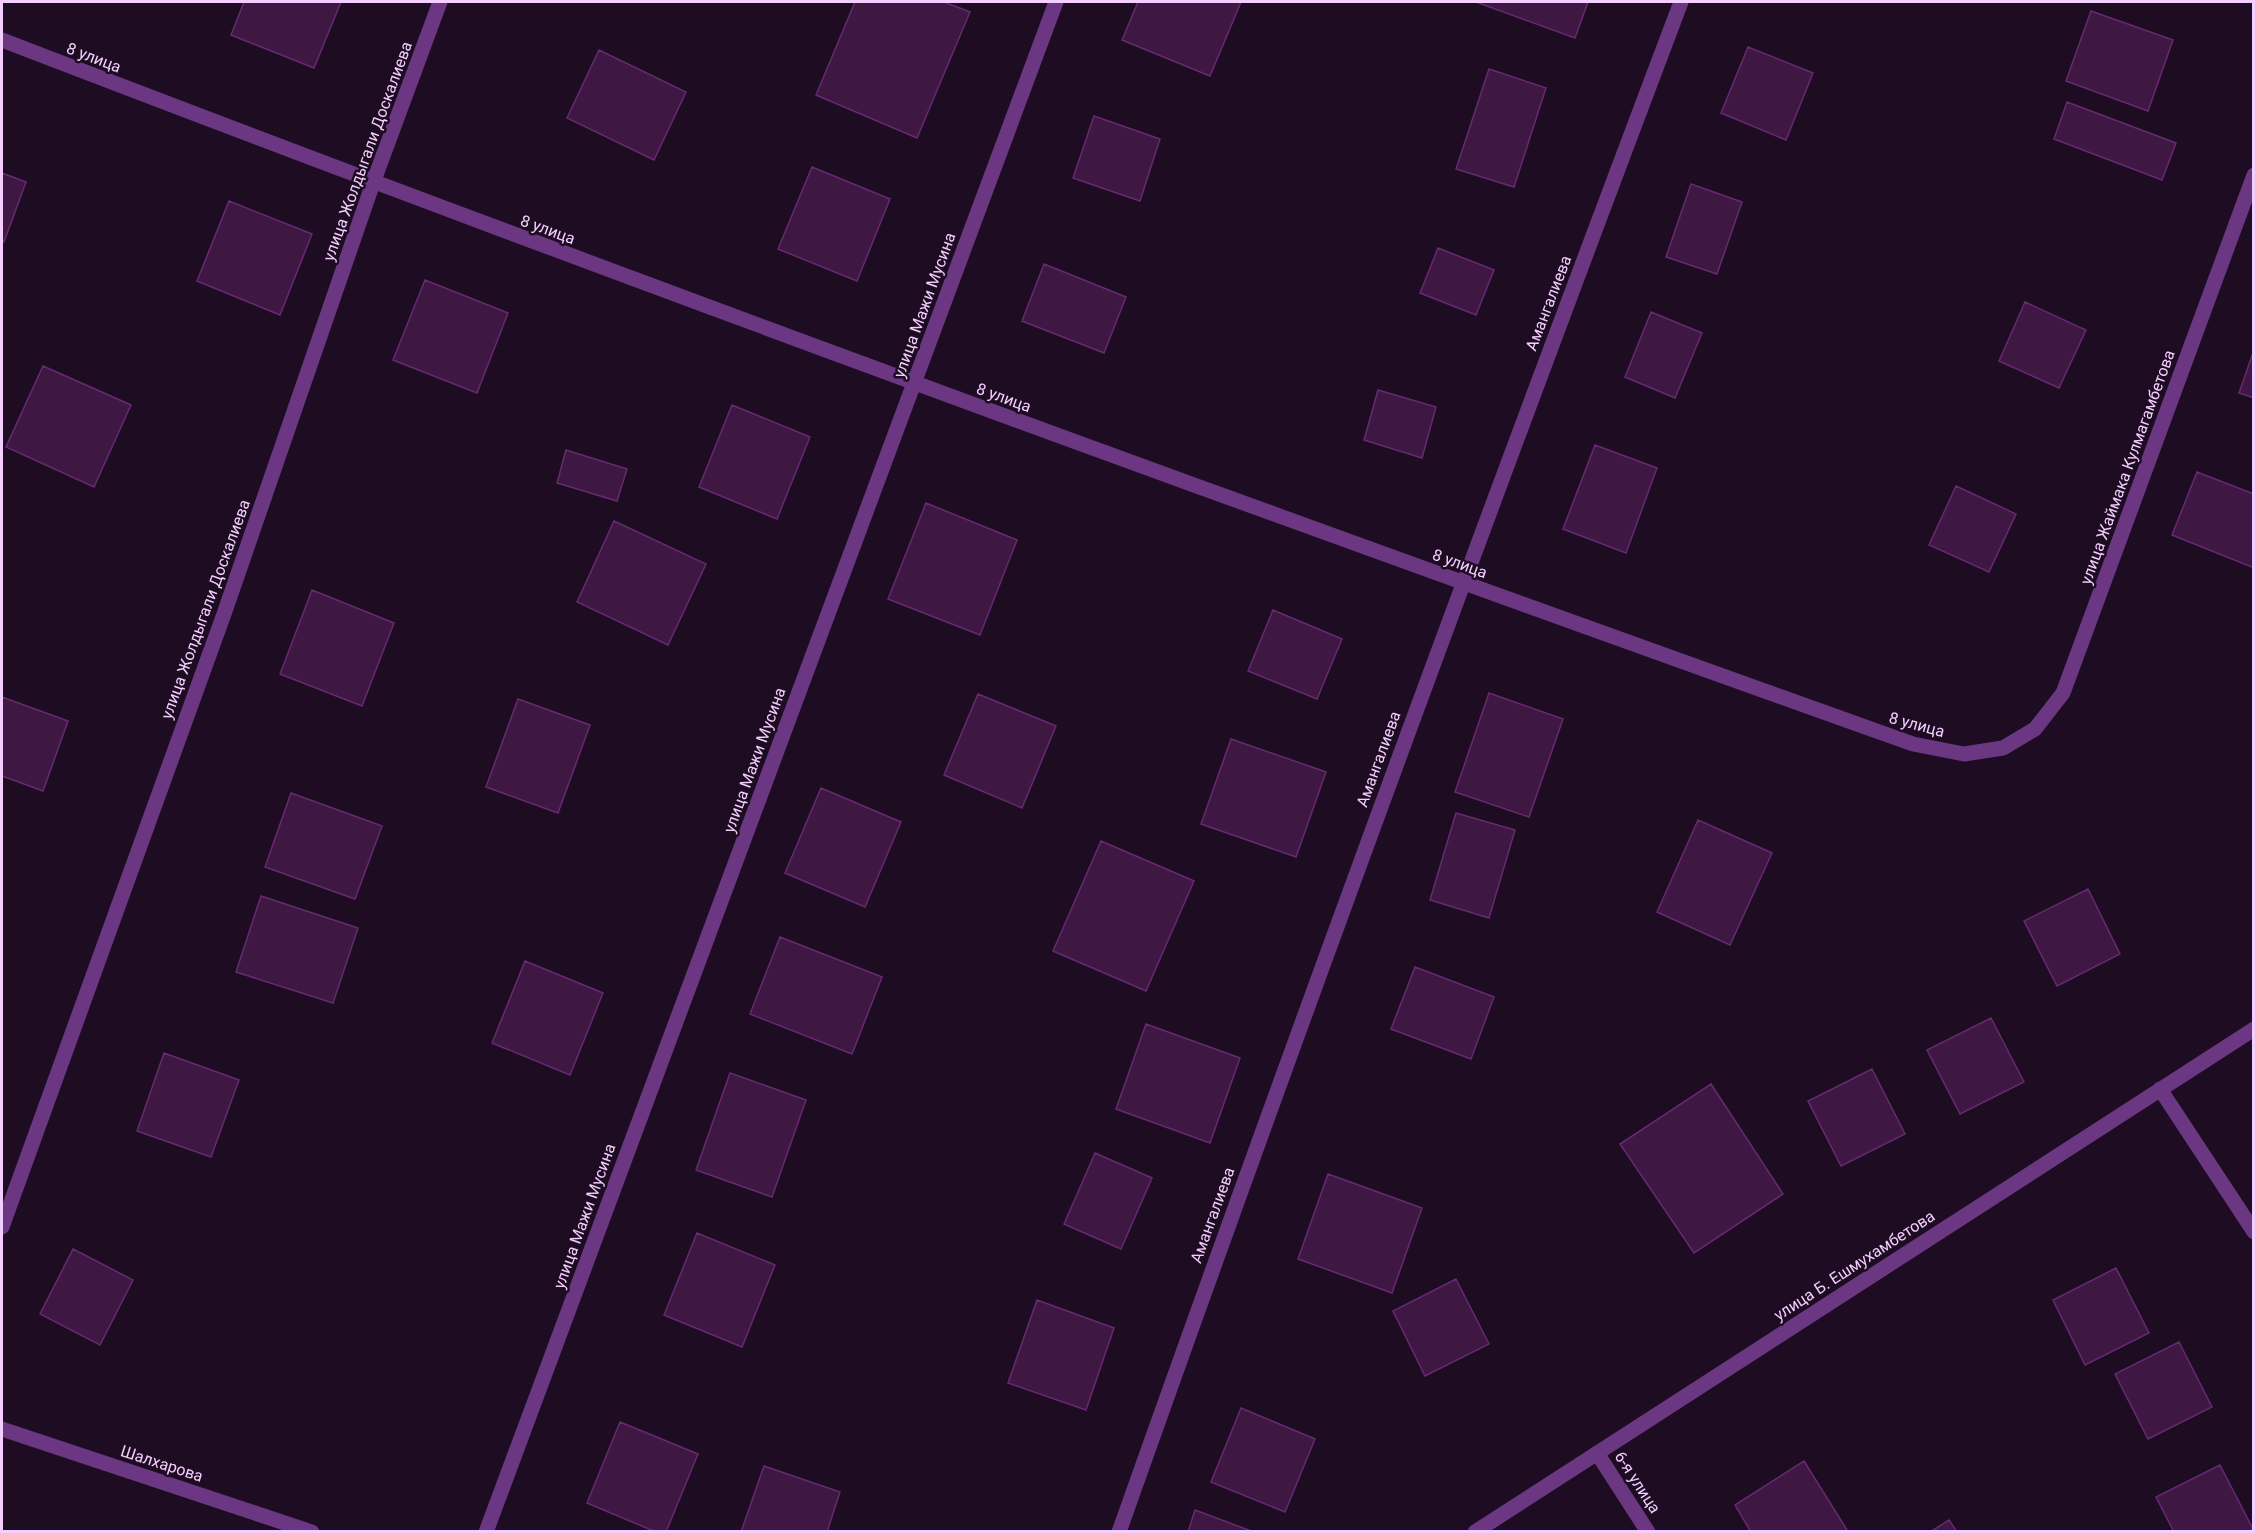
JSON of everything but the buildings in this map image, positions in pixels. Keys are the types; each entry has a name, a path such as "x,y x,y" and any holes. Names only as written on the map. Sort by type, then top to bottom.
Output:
{"street":[{"name":"улица Жолдыгали Доскалиева","path":"2,1227 224,614 374,183 440,2"},
{"name":"улица Мажи Мусина","path":"486,1532 1056,2"},
{"name":"Амангалиева","path":"1119,1532 1237,1198 1462,583 1681,2"},
{"name":"8 улица","path":"2,40 374,183 914,384 1914,744 1965,754 2003,748"},
{"name":"улица Жаймака Кулмагамбетова","path":"2003,748 2035,729 2063,693 2253,175"},
{"name":"улица Б. Ешмухамбетова","path":"1475,1532 2253,1029"},
{"path":"2160,1089 2253,1232"},
{"name":"Шалхарова","path":"2,1429 312,1532"},
{"name":"6-я улица","path":"1597,1453 1648,1532"}]}
